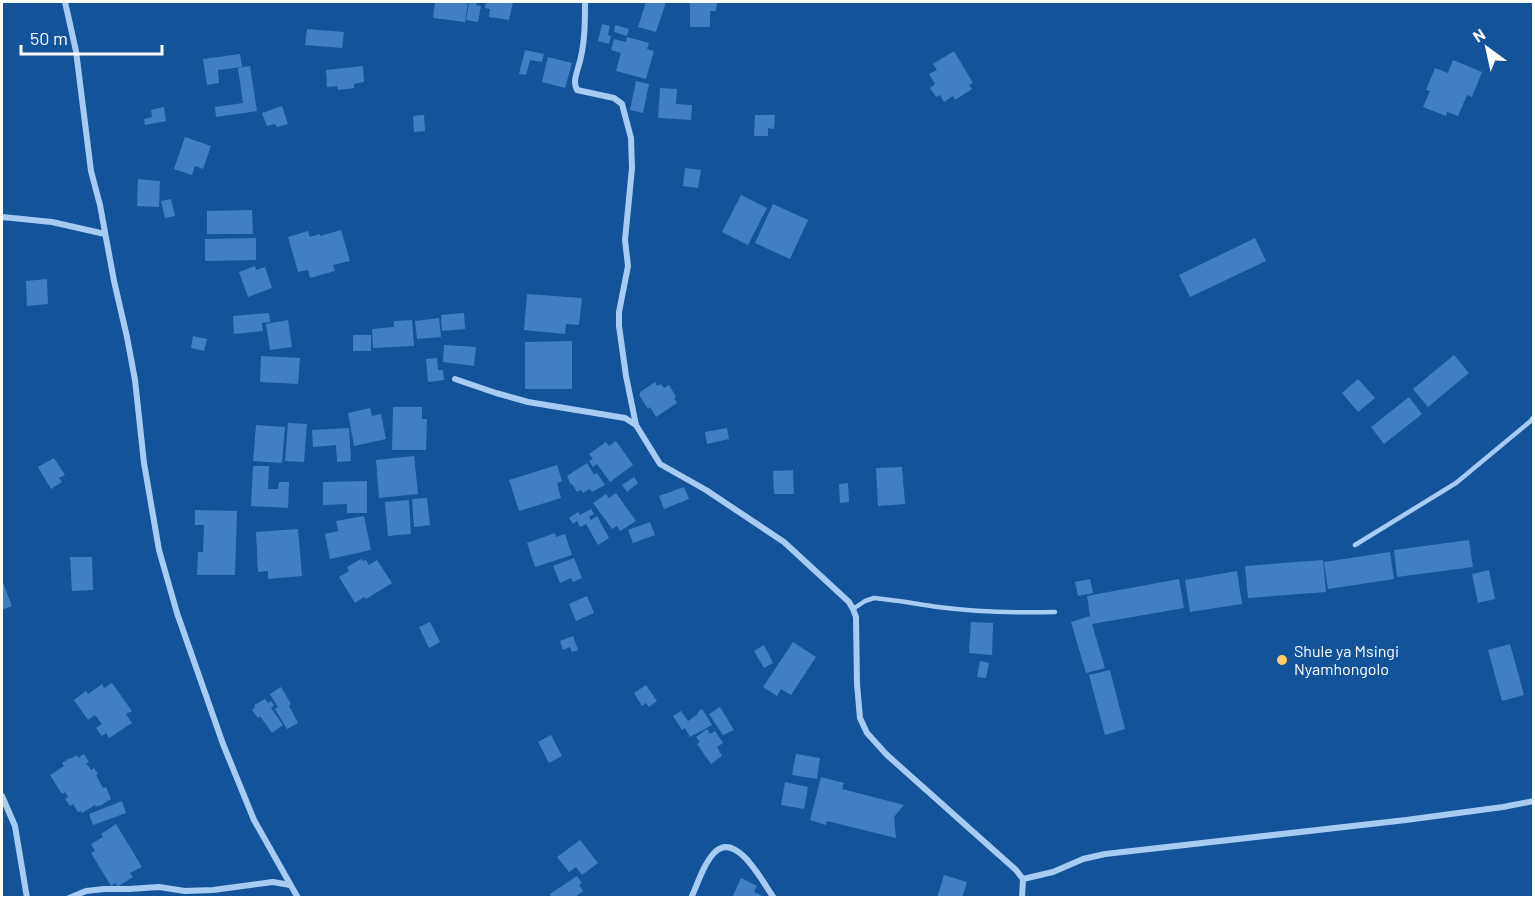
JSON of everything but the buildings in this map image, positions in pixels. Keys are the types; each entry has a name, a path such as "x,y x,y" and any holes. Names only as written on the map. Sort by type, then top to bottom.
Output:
{"street":[{"path":"65,2 76,51 91,171 135,380 144,463 159,550 177,613 223,744 254,820 298,897"},
{"path":"585,2 583,53 574,86 577,90 614,98 622,104 631,138 632,168 626,240 628,266 619,312 619,326 636,425 660,464 706,490 784,542 849,602 856,617 860,718 867,733 887,755 1016,870 1023,879 1022,897"},
{"path":"2,217 52,222 105,234"},
{"path":"455,379 528,402 626,418 636,425"},
{"path":"2,796 15,826 27,897"},
{"path":"1023,879 1053,872 1083,859 1106,854 1417,818 1533,801"},
{"path":"691,897 714,853 728,846 743,855 774,897"},
{"path":"69,897 86,891 104,889 159,887 185,891 213,890 273,882 290,885"}],"lane":[{"path":"1355,545 1456,483 1533,419"},
{"path":"854,609 874,598 941,608 1029,613 1054,612"}],"place":[{"name":"Shule ya Msingi Nyamhongolo","path":"1282,660"}]}
